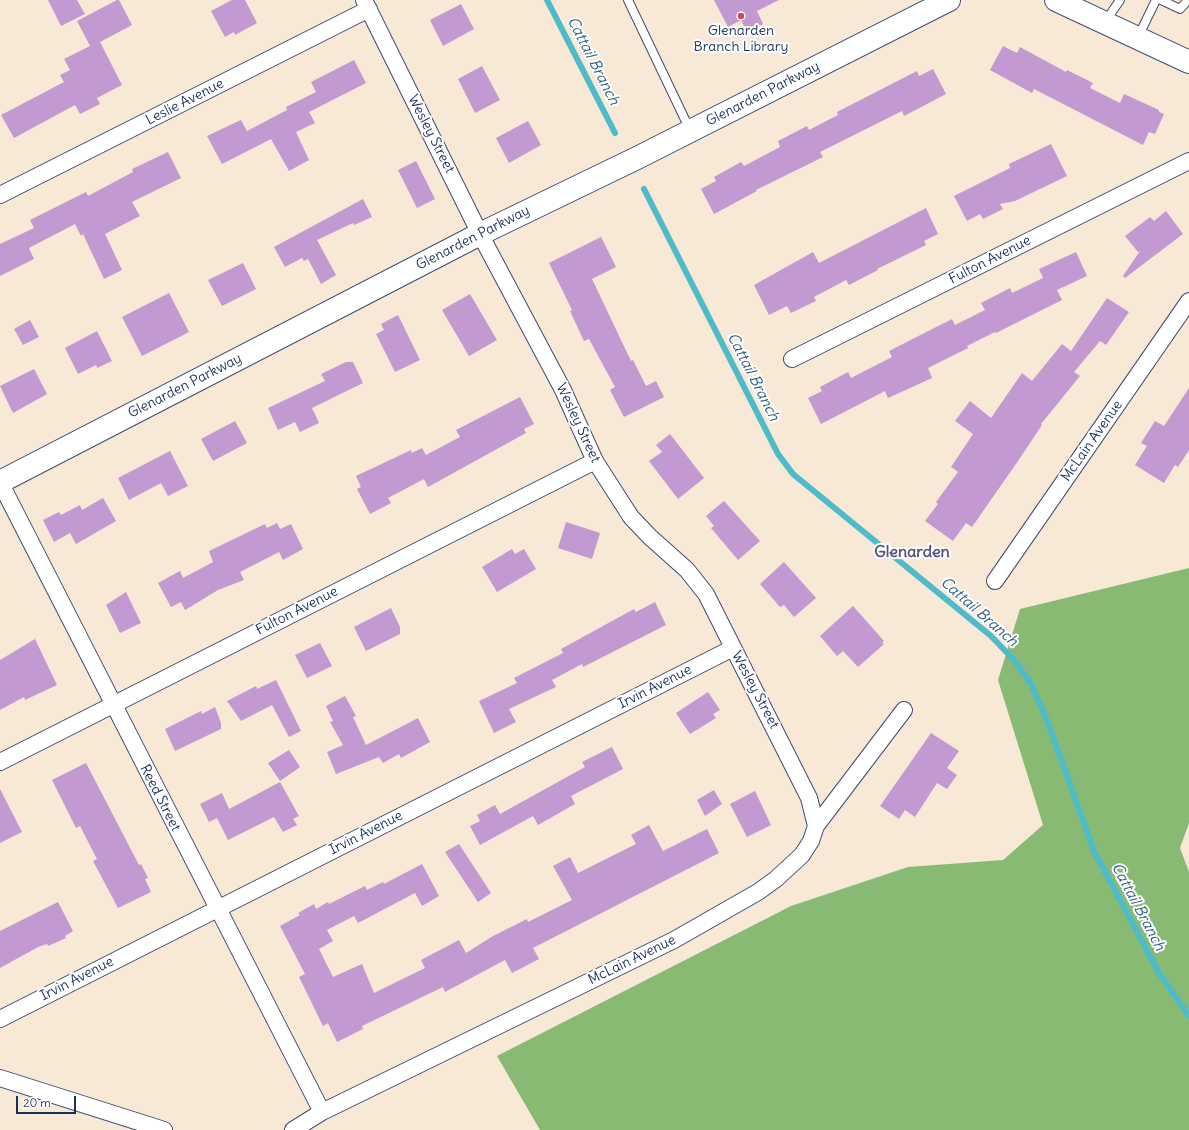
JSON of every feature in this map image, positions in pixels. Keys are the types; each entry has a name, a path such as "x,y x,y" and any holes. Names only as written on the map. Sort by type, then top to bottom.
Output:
{"street":[{"name":"Glenarden Parkway","path":"0,482 480,234 690,131 949,0"},
{"path":"1056,0 1189,62"},
{"name":"Leslie Avenue","path":"0,195 367,5"},
{"name":"Wesley Street","path":"367,5 480,234 563,390 595,461 631,517 698,582 712,604 732,648 766,710 809,798 816,826"},
{"name":"Fulton Avenue","path":"792,359 1189,161"},
{"name":"McLain Avenue","path":"995,581 1189,302"},
{"name":"Fulton Avenue","path":"0,762 595,461"},
{"name":"Reed Street","path":"0,482 112,705 322,1112"},
{"name":"Irvin Avenue","path":"0,1019 732,648"},
{"name":"McLain Avenue","path":"293,1130 322,1112 674,940 742,902 776,880 798,859 811,840 816,826 904,710"},
{"path":"0,1078 164,1130"}],"lane":[{"path":"628,0 690,131"},
{"path":"1105,23 1120,0"},
{"path":"1138,38 1156,0"},
{"path":"1162,0 1180,9 1188,0"}],"green space":[{"path":"1189,568 1189,823 1180,848 1189,872 1189,1130 540,1130 497,1056 791,906 908,867 1003,860 1043,825 998,680 1020,609"}],"building":[{"path":"48,0 77,0 85,14 61,26"},
{"path":"119,0 132,25 100,42 122,85 97,98 100,104 80,114 75,105 14,138 1,115 64,82 60,75 70,70 64,59 90,46 77,21"},
{"path":"232,0 245,0 257,23 235,35 234,32 225,37 211,11"},
{"name":"Glenarden Branch Library","path":"714,0 779,0 757,11 763,24 747,32 741,20 728,27"},
{"path":"461,4 474,29 443,46 430,20"},
{"path":"1003,46 1017,53 1020,47 1066,72 1067,70 1093,83 1090,88 1120,103 1124,94 1159,110 1159,112 1164,114 1155,134 1149,132 1143,145 1034,89 1032,93 990,70"},
{"path":"354,60 366,83 309,112 315,123 296,132 309,160 289,171 271,139 222,164 207,136 241,120 247,131 287,110 286,107 316,92 311,82"},
{"path":"482,66 500,100 475,113 458,79"},
{"path":"933,69 946,94 904,116 902,111 820,152 823,157 756,190 757,191 714,214 701,189 716,181 714,177 741,162 744,166 780,147 778,141 807,126 809,130 838,115 837,112 917,71 919,76"},
{"path":"528,121 541,145 509,163 496,138"},
{"path":"1051,144 1067,176 1015,201 1000,204 1003,209 983,219 980,214 967,221 954,196 1010,168 1009,164"},
{"path":"168,152 181,178 132,202 140,216 105,234 122,270 104,279 83,234 81,236 75,224 29,248 34,259 0,276 0,244 34,228 30,220 86,192 88,196 133,172 132,169"},
{"path":"416,161 435,199 417,208 398,170"},
{"path":"363,199 372,217 354,225 353,223 317,240 336,275 321,284 308,259 304,261 302,258 285,267 274,247"},
{"path":"926,208 938,234 924,241 926,245 877,269 878,270 849,285 846,280 814,297 816,301 791,313 787,306 769,315 754,285 813,252 819,263"},
{"path":"1166,211 1183,234 1125,278 1123,276 1140,251 1138,252 1125,236 1150,217 1154,221"},
{"path":"601,237 616,267 592,279 631,361 633,360 646,386 656,381 664,397 624,417 610,390 615,387 589,339 584,341 570,311 572,310 549,263"},
{"path":"1076,252 1087,276 1057,290 1062,300 967,346 968,348 928,368 932,378 888,398 885,391 821,424 808,398 822,391 820,387 848,372 851,378 892,357 889,351 952,319 955,325 985,310 981,303 1010,288 1012,293 1043,278 1039,269"},
{"path":"243,263 256,289 222,306 208,280"},
{"path":"169,293 189,332 142,356 122,317"},
{"path":"470,294 497,340 469,356 442,310"},
{"path":"1107,298 1129,312 1106,345 1100,341 1074,372 1080,376 1041,424 1042,425 1018,461 972,527 966,523 953,541 925,521 938,504 936,502 958,472 951,467 973,434 955,421 970,401 991,418 1022,373 1032,381 1062,344 1071,351"},
{"path":"398,315 420,360 395,372 376,334 384,330 381,324"},
{"path":"30,320 39,337 23,345 14,329"},
{"path":"97,331 112,361 97,368 96,365 78,374 65,348"},
{"path":"346,362 353,362 363,383 312,408 319,423 300,432 295,422 278,430 268,408 325,381 321,374"},
{"path":"34,369 47,394 13,413 0,386"},
{"path":"1189,388 1189,450 1178,467 1175,465 1164,483 1135,465 1147,446 1141,443 1155,421 1164,426"},
{"path":"520,397 534,424 524,429 526,433 428,487 424,479 388,498 391,503 370,514 357,489 361,487 356,476 411,450 412,453 422,448 426,455 460,437 456,430"},
{"path":"235,421 247,443 213,461 201,439"},
{"path":"670,434 704,478 678,499 649,461 662,452 656,445"},
{"path":"170,451 188,486 168,496 161,483 129,500 118,478"},
{"path":"103,498 116,521 76,544 70,533 54,542 43,520 59,512 61,515 80,505 82,510"},
{"path":"724,501 760,541 738,560 711,528 714,526 706,516"},
{"path":"566,522 600,533 592,559 558,548"},
{"path":"277,523 280,529 291,524 303,549 283,560 279,552 240,572 244,580 218,590 185,610 181,602 171,607 158,583 180,571 183,578 213,562 209,551 265,524 267,528"},
{"path":"512,549 515,554 524,549 536,569 497,592 482,567"},
{"path":"784,562 816,598 794,617 784,605 780,607 760,584"},
{"path":"126,592 141,623 120,633 106,605"},
{"path":"655,602 666,625 583,667 582,664 552,680 556,687 509,709 516,722 494,733 479,701 517,683 514,678 563,653 561,649 634,609 636,612"},
{"path":"853,606 884,641 882,643 884,644 858,667 843,651 837,656 820,636"},
{"path":"391,608 400,627 400,634 366,651 354,627"},
{"path":"35,639 57,685 25,700 24,697 0,710 0,660"},
{"path":"320,643 332,666 307,678 295,655"},
{"path":"276,680 301,731 289,737 272,705 241,721 227,701 256,686 257,689"},
{"path":"708,692 720,710 713,714 716,718 690,734 676,713"},
{"path":"345,696 356,716 353,717 366,745 418,718 430,742 401,758 399,754 383,763 379,757 336,774 327,752 343,745 330,722 333,721 326,706"},
{"path":"215,707 221,723 221,729 175,751 165,729 201,711 202,714"},
{"path":"931,733 959,751 947,768 957,775 947,789 937,783 915,817 905,810 899,819 880,806"},
{"path":"612,747 623,769 571,796 575,804 538,825 533,816 480,845 470,826 480,821 477,815 495,805 500,814 585,767 582,762"},
{"path":"289,750 300,767 280,781 268,763"},
{"path":"86,763 139,865 141,864 148,878 145,879 151,892 118,908 93,861 97,859 80,826 76,828 52,780"},
{"path":"280,782 299,816 293,819 297,825 283,832 274,817 228,840 217,818 209,822 200,804 222,793 229,809"},
{"path":"0,789 22,832 0,843"},
{"path":"714,790 722,804 705,816 697,800"},
{"path":"755,791 771,825 747,837 730,804"},
{"path":"649,825 663,851 707,829 719,853 533,948 539,959 512,973 505,960 445,992 443,987 362,1026 363,1029 337,1042 328,1023 323,1026 299,977 305,974 280,926 300,915 298,913 314,904 316,909 328,902 329,904 365,886 367,890 383,882 384,884 422,864 439,896 422,906 415,893 358,923 354,916 327,930 333,941 319,949 333,977 362,964 374,993 425,968 421,960 459,940 466,953 493,936 527,919 528,922 572,900 553,866 570,857 578,873 636,844 631,835"},
{"path":"459,844 491,893 478,902 445,852"},
{"path":"58,902 73,931 65,936 66,938 48,946 47,944 38,947 0,968 0,931"}],"waterway":[{"name":"Cattail Branch","path":"547,0 615,133"},
{"name":"Cattail Branch","path":"644,189 778,454 793,474 991,636 1015,661 1031,684 1048,723 1094,851 1159,973 1189,1016"}],"place":[{"name":"Glenarden Branch Library","path":"741,16"}],"district":[{"name":"Glenarden","path":"912,552"}]}
